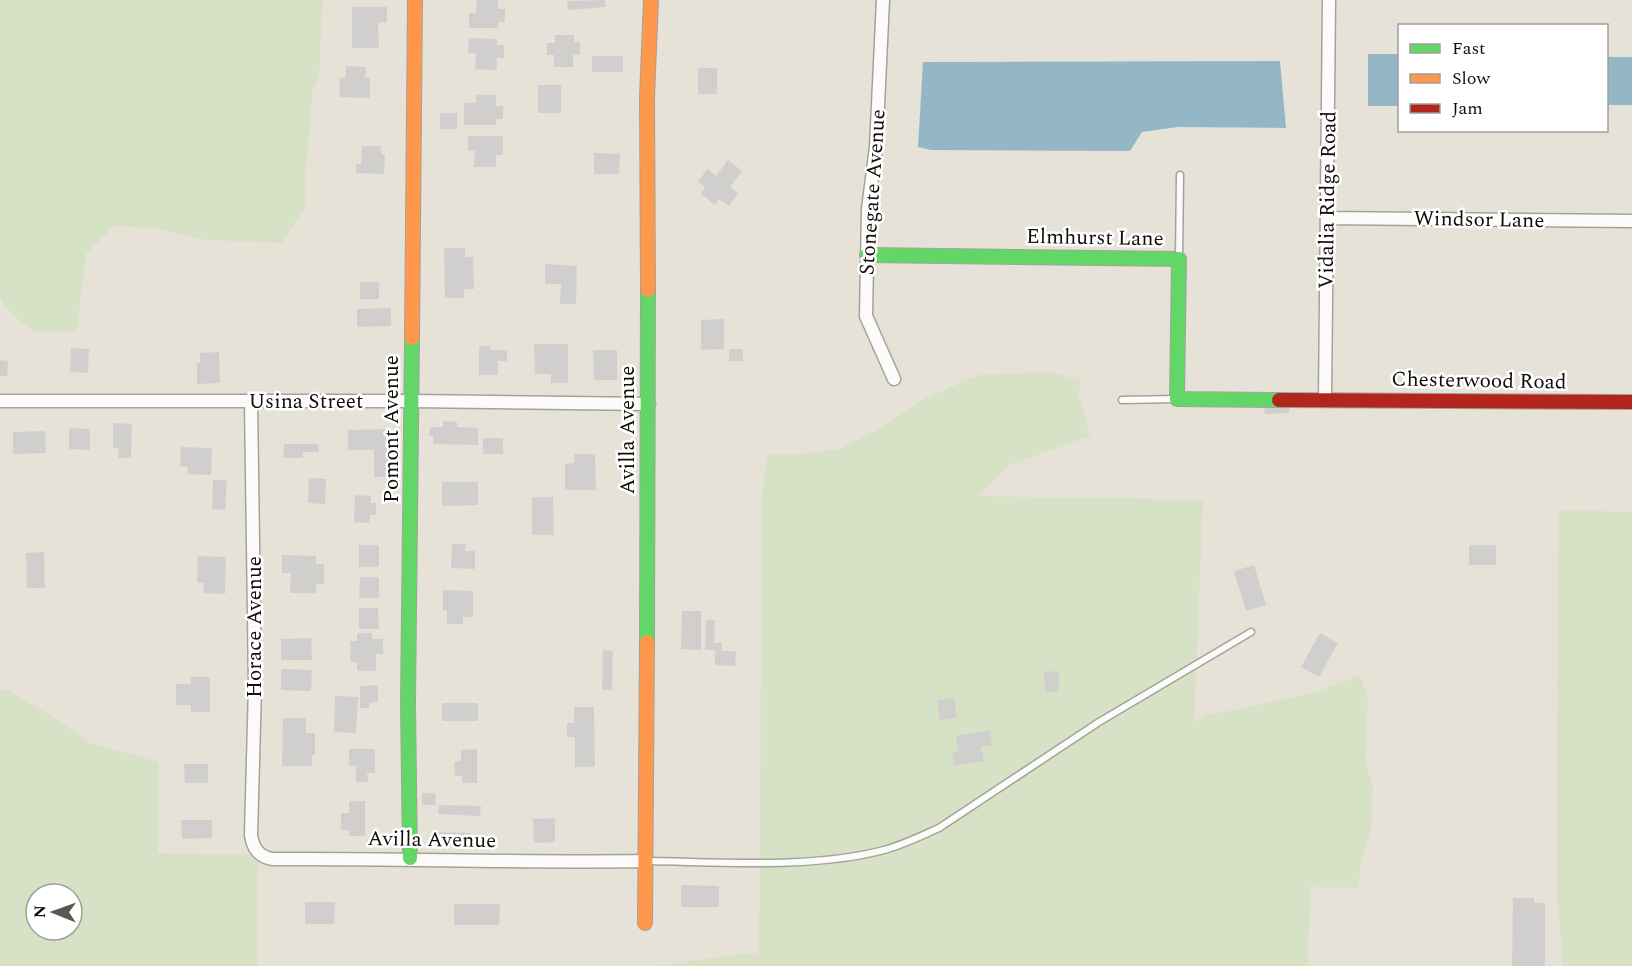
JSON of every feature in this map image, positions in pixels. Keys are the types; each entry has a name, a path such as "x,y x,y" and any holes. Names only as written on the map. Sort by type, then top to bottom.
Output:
{"street":[{"name":"Pomont Avenue","path":"410,858 408,782 415,0"},
{"name":"Avilla Avenue","path":"645,923 647,97 651,0"},
{"name":"Stonegate Avenue","path":"883,0 876,147 868,209 866,316 894,379"},
{"name":"Vidalia Ridge Road","path":"1325,399 1329,0"},
{"name":"Windsor Lane","path":"1327,218 1632,221"},
{"name":"Elmhurst Lane","path":"867,255 1179,260 1177,399"},
{"path":"1177,399 1325,399"},
{"name":"Chesterwood Road","path":"1325,399 1632,402"},
{"name":"Usina Street","path":"0,401 412,400 648,404"},
{"name":"Horace Avenue","path":"251,401 255,686 251,835 257,851"},
{"name":"Avilla Avenue","path":"257,851 272,859 645,861"}],"lane":[{"path":"1179,260 1180,176"},
{"path":"1122,400 1177,399"},
{"path":"645,861 806,862 883,850 912,841 939,828 1099,722 1251,633"}],"green space":[{"path":"0,0 323,0 319,76 313,88 306,169 306,206 282,243 204,240 154,228 114,226 86,254 77,331 33,332 7,309 0,297"},
{"path":"1049,372 1080,380 1079,397 1090,436 1010,465 977,496 1203,500 1194,722 1205,716 1316,692 1360,675 1368,699 1365,761 1373,787 1371,830 1360,867 1359,888 1310,887 1308,966 658,966 740,954 759,955 762,501 767,454 802,454 839,449 872,433 923,399 979,375"},
{"path":"1558,510 1632,512 1632,966 1563,966 1557,894"},
{"path":"8,690 60,721 90,743 159,762 158,853 249,855 253,860 258,861 258,966 0,966 0,691"}],"water":[{"path":"1368,54 1398,54 1398,106 1368,106"},
{"path":"1608,57 1632,57 1632,105 1608,105"},
{"path":"1280,61 1286,128 1178,127 1142,132 1130,151 931,150 918,147 923,62"}],"building":[{"path":"477,0 498,0 498,9 505,9 505,22 498,22 498,28 469,28 469,13 476,13"},
{"path":"605,0 606,7 568,10 567,1"},
{"path":"352,7 387,7 387,22 378,23 379,48 352,48"},
{"path":"555,35 574,35 574,42 580,42 580,54 573,55 573,67 554,67 554,55 547,55 547,43 555,43"},
{"path":"469,38 497,39 497,45 504,45 504,58 497,58 497,70 475,69 476,53 468,53"},
{"path":"592,56 623,56 623,72 592,72"},
{"path":"346,66 366,67 365,77 370,78 370,98 339,97 340,78 345,78"},
{"path":"698,68 717,68 717,94 698,94"},
{"path":"538,85 561,85 561,113 538,113"},
{"path":"476,95 496,95 496,106 503,106 503,119 496,119 496,125 464,125 464,103 476,103"},
{"path":"440,113 457,113 457,129 440,129"},
{"path":"468,136 503,136 503,155 496,155 496,167 474,167 475,151 468,151"},
{"path":"362,146 381,146 381,154 385,155 384,174 356,173 356,164 361,164"},
{"path":"594,153 620,154 619,174 594,174"},
{"path":"728,160 742,171 730,187 738,193 729,206 719,199 715,205 701,194 705,187 698,182 707,169 716,176"},
{"path":"444,248 465,248 465,257 473,257 474,289 464,289 464,298 445,298"},
{"path":"545,264 577,266 576,304 560,304 561,284 545,284"},
{"path":"360,282 379,282 379,299 360,299"},
{"path":"391,308 391,326 357,327 357,309"},
{"path":"724,319 724,349 701,350 701,320"},
{"path":"534,344 568,344 568,383 551,383 551,374 535,374"},
{"path":"479,346 490,346 490,350 507,350 507,361 498,361 498,375 479,375"},
{"path":"71,348 89,349 88,373 70,372"},
{"path":"729,349 743,349 743,361 729,361"},
{"path":"593,350 617,350 617,380 594,380"},
{"path":"219,352 220,383 197,384 197,363 200,363 200,353"},
{"path":"0,360 8,361 7,376 0,376"},
{"path":"1289,405 1289,413 1265,414 1264,406"},
{"path":"443,421 457,422 457,427 478,428 478,445 433,444 433,436 429,436 430,427 443,427"},
{"path":"113,423 132,424 131,458 118,458 119,448 113,448"},
{"path":"69,428 90,429 90,450 69,449"},
{"path":"389,429 389,477 374,477 374,450 348,450 348,430"},
{"path":"45,431 46,453 13,454 13,432"},
{"path":"483,438 503,438 503,454 483,454"},
{"path":"284,444 318,444 319,452 303,452 303,458 283,458"},
{"path":"181,447 212,448 211,475 187,474 188,467 180,466"},
{"path":"574,454 595,454 596,490 565,490 565,464 574,463"},
{"path":"309,478 326,479 325,504 308,503"},
{"path":"213,480 227,480 225,510 212,509"},
{"path":"442,482 478,482 478,505 442,506"},
{"path":"355,495 371,496 371,503 376,503 376,515 370,515 369,523 354,522"},
{"path":"532,497 553,497 554,535 532,535"},
{"path":"452,544 466,544 465,551 475,551 475,569 451,568"},
{"path":"359,545 379,545 379,567 359,567"},
{"path":"1469,545 1496,545 1496,565 1469,565"},
{"path":"44,552 45,588 27,588 26,553"},
{"path":"282,555 316,556 316,564 324,564 324,584 316,584 316,593 290,593 291,573 282,573"},
{"path":"198,556 226,557 225,594 203,593 204,583 197,583"},
{"path":"1254,565 1266,605 1246,611 1234,571"},
{"path":"360,577 379,577 379,598 359,598"},
{"path":"443,590 473,591 473,617 463,617 463,624 447,624 447,610 443,610"},
{"path":"359,608 378,608 379,629 359,629"},
{"path":"682,611 701,611 701,650 681,649"},
{"path":"706,620 715,620 714,643 722,643 722,651 736,651 735,666 715,665 715,650 705,650"},
{"path":"357,633 372,633 372,639 383,639 383,654 376,654 376,671 357,671 357,662 351,662 350,641 357,641"},
{"path":"1320,633 1338,643 1319,677 1301,667"},
{"path":"311,638 312,660 281,660 281,639"},
{"path":"603,650 613,651 612,690 602,690"},
{"path":"281,669 312,670 311,691 281,690"},
{"path":"1059,671 1059,692 1045,692 1044,672"},
{"path":"191,677 210,677 210,712 191,712 191,705 176,705 176,684 191,684"},
{"path":"378,685 378,702 369,703 369,708 360,708 360,686"},
{"path":"335,696 358,697 356,733 334,732"},
{"path":"954,698 957,718 940,720 937,700"},
{"path":"442,703 478,703 478,721 442,721"},
{"path":"574,707 594,707 595,767 575,767 575,737 567,737 567,723 574,723"},
{"path":"283,718 306,718 306,733 315,733 315,755 312,755 312,766 282,766"},
{"path":"990,730 992,745 981,747 984,761 954,766 952,752 958,751 956,736"},
{"path":"349,749 375,749 375,773 367,773 368,782 356,782 356,766 349,766"},
{"path":"477,749 477,783 462,783 462,776 455,776 454,762 461,761 461,750"},
{"path":"184,764 208,764 208,783 185,783"},
{"path":"422,793 435,793 436,805 422,805"},
{"path":"349,801 365,801 365,836 349,836 349,830 341,830 341,813 349,813"},
{"path":"439,805 481,806 480,816 438,814"},
{"path":"555,818 555,842 534,843 533,819"},
{"path":"181,820 212,820 212,838 182,839"},
{"path":"434,832 471,833 471,843 434,843"},
{"path":"681,885 719,886 719,907 681,907"},
{"path":"1513,898 1534,898 1534,903 1545,903 1545,966 1512,966"},
{"path":"305,902 335,902 334,924 305,924"},
{"path":"454,904 500,904 499,925 454,925"}],"traffic: fast":[{"path":"867,255 1179,259 1177,399 1279,400"},
{"path":"647,642 648,290"},
{"path":"410,858 408,703 412,338"}],"traffic: slow":[{"path":"412,338 415,0"},
{"path":"648,290 647,97 651,0"},
{"path":"645,923 647,642"}],"traffic: jam":[{"path":"1279,400 1632,402"}]}
